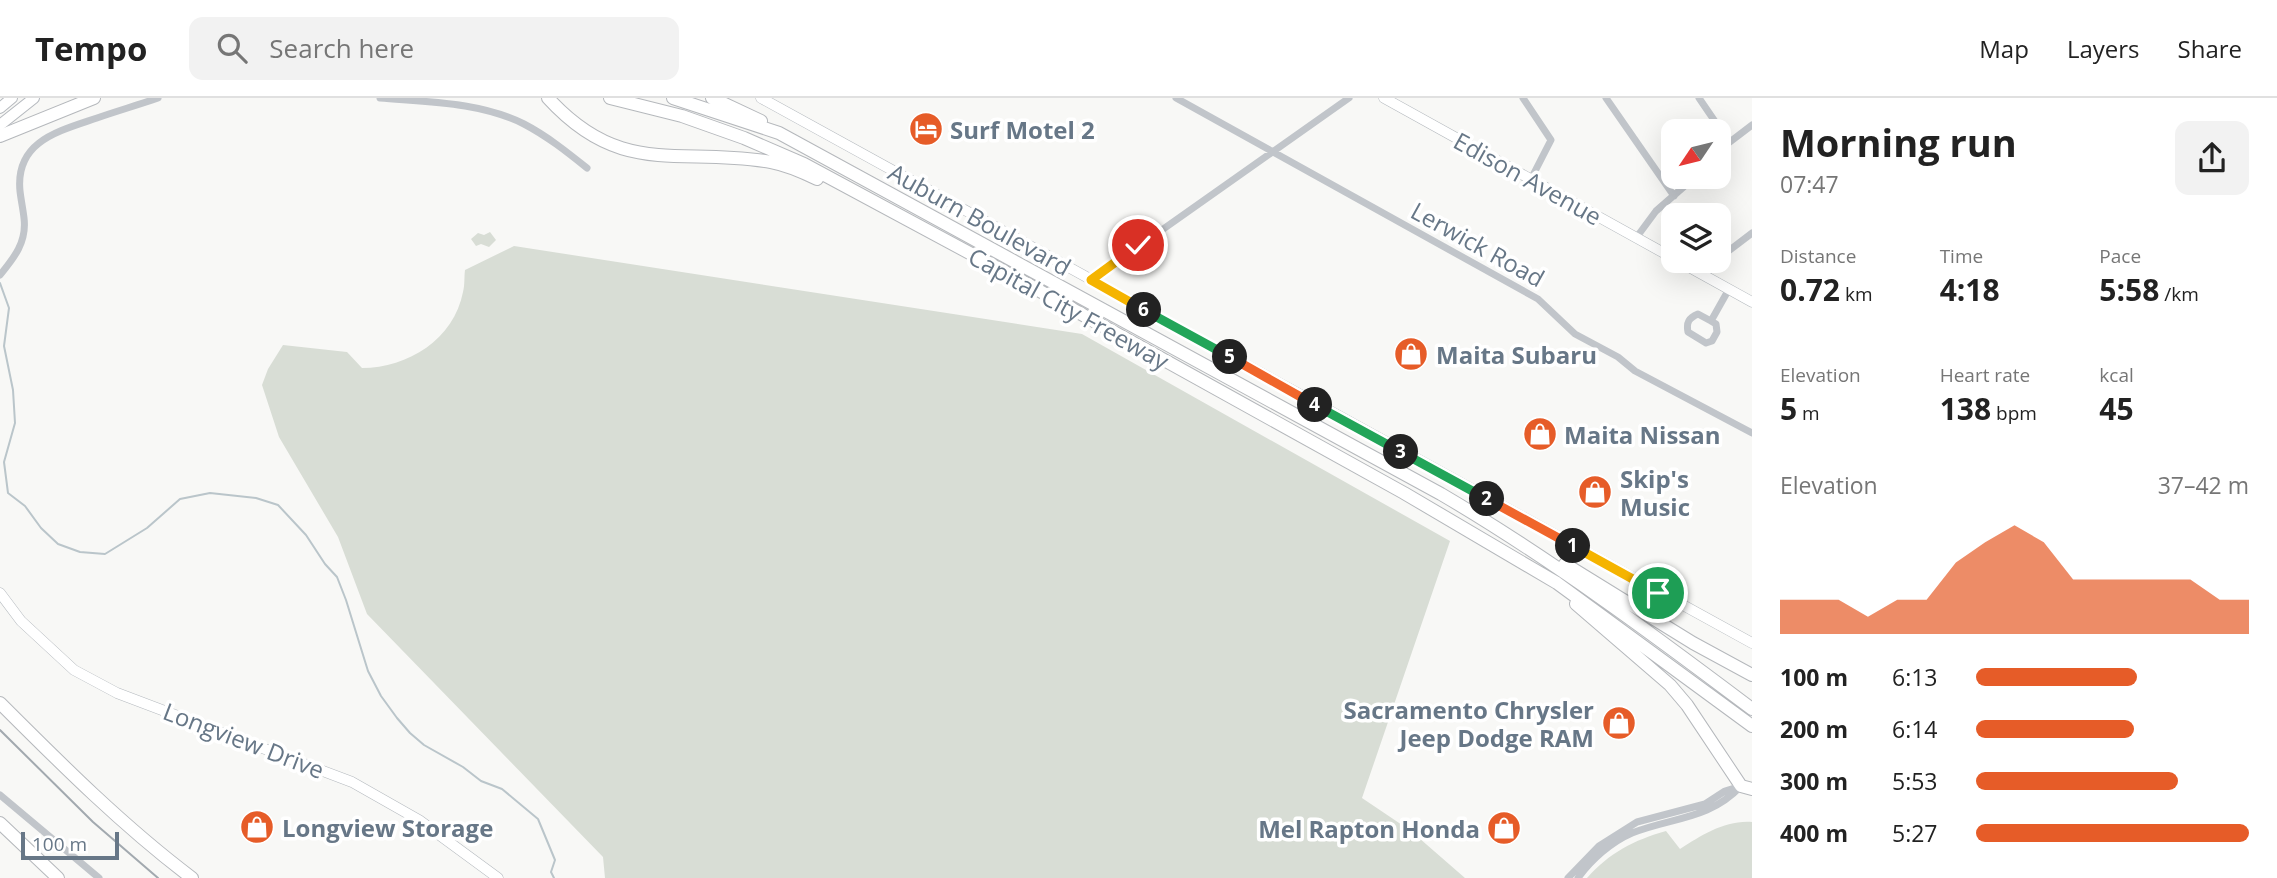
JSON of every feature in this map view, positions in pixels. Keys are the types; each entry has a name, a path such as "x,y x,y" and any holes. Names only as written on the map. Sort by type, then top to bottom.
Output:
{"highway":[{"path":"0,136 94,98"},
{"path":"548,98 577,126 622,150 648,155 775,162 897,214"},
{"name":"Capital City Freeway","path":"610,98 682,117 744,138 804,164 897,214 1404,493 1557,583 1752,726"},
{"name":"Capital City Freeway","path":"673,98 779,133 1473,513 1607,601 1752,709"},
{"path":"712,98 751,115 779,133"},
{"path":"1473,513 1586,575 1693,643 1752,675"},
{"path":"1557,583 1583,611 1670,685 1748,784"},
{"path":"0,704 106,808 192,878"},
{"path":"0,823 58,878"}],"main road":[{"path":"0,108 12,98"},
{"path":"0,125 34,98"},
{"name":"Auburn Boulevard","path":"761,98 1752,643"},
{"name":"Edison Avenue","path":"1384,98 1661,252"},
{"path":"1700,273 1752,302"},
{"name":"Longview Drive","path":"1,599 74,670 117,693 352,782 419,820 498,878"}],"street":[{"path":"0,275 20,247 25,228 19,187 21,174 26,159 38,144 58,131 158,98"},
{"path":"380,98 465,106 503,115 537,131 587,168"},
{"name":"Lerwick Road","path":"1177,98 1538,299 1575,334 1618,357 1636,371 1752,433"},
{"path":"1091,280 1349,98"},
{"path":"1523,98 1551,140 1531,179"},
{"path":"1606,98 1674,196"},
{"path":"1699,98 1713,119"},
{"path":"1731,141 1752,125"},
{"path":"1636,238 1650,217 1682,189"},
{"path":"1731,250 1752,233"},
{"path":"1711,321 1729,289"},
{"path":"1698,314 1711,321 1716,324 1717,332 1712,341 1706,343 1688,332 1686,325 1690,317 1698,314"},
{"path":"1568,878 1599,846 1637,822 1705,804 1726,791 1748,784"},
{"path":"1578,878 1587,865 1603,851 1630,834 1706,812 1748,784"},
{"path":"0,795 99,878"}],"shaded area":[{"path":"490,232 496,240 489,247 481,244 476,246 471,239 478,233 484,235"},
{"path":"514,246 1082,334 1450,541 1362,798 1411,831 1465,878 605,878 603,857 367,614 338,537 279,437 262,385 268,369 283,345 347,352 362,368 396,363 412,356 426,348 450,324 463,292 465,270"},
{"path":"1752,822 1752,878 1587,878 1613,855 1654,835 1666,831 1680,849 1723,826"}],"waterway":[{"path":"0,283 9,308 4,346 13,390 15,423 4,462 8,493 25,506 41,528 58,544 80,552 105,554 147,528 180,499 210,493 256,498 278,505 306,535 337,577 368,671 397,718 424,745 463,767 481,781 502,789 538,819 555,860 551,872 554,878"}],"tram line":[{"path":"0,730 93,822 158,878"}],"place":[{"name":"Surf Motel 2","path":"926,129"},
{"name":"Maita Subaru","path":"1411,354"},
{"name":"Maita Nissan","path":"1540,434"},
{"name":"Skip's Music","path":"1595,492"},
{"name":"Sacramento Chrysler Jeep Dodge RAM","path":"1619,723"},
{"name":"Longview Storage","path":"257,827"},
{"name":"Mel Rapton Honda","path":"1504,828"}],"route":[{"path":"1138,245 1091,280 1658,593"}]}
